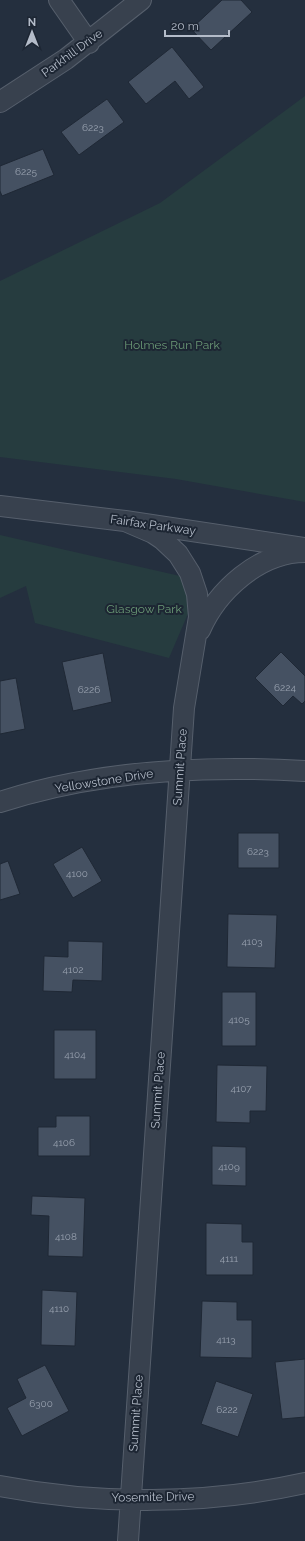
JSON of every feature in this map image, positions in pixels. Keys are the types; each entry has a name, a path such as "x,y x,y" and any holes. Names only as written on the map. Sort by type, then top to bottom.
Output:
{"street":[{"path":"59,0 89,43"},
{"name":"Parkhill Drive","path":"0,102 89,43 141,0"},
{"name":"Fairfax Parkway","path":"0,506 125,521 305,548"},
{"name":"Summit Place","path":"125,521 153,533 178,554 190,573 197,594 200,617 184,708 128,1541"},
{"name":"Summit Place","path":"196,640 206,616 217,600 240,577 265,563 289,554 305,552"},
{"name":"Yellowstone Drive","path":"0,802 86,782 180,770 252,768 305,772"},
{"name":"Yosemite Drive","path":"0,1486 80,1496 130,1499 176,1499 241,1494 305,1483"}],"green space":[{"name":"Holmes Run Park","path":"305,96 305,502 176,479 0,457 0,281 160,203"},
{"name":"Glasgow Park","path":"0,535 202,581 169,658 35,623 26,586 0,598"}],"building":[{"path":"222,0 241,0 252,12 211,50 191,29"},
{"path":"172,47 204,87 189,99 175,81 146,104 128,82"},
{"path":"107,99 124,122 79,155 61,132"},
{"path":"43,149 54,175 2,196 0,191 0,166"},
{"path":"281,652 305,676 305,701 302,704 293,696 283,706 255,678"},
{"path":"103,653 112,702 73,711 62,662"},
{"path":"16,678 25,729 0,734 0,681"},
{"path":"238,833 279,833 279,868 238,868"},
{"path":"82,847 102,881 73,898 53,864"},
{"path":"8,861 20,894 0,900 0,864"},
{"path":"228,914 277,915 275,968 227,967"},
{"path":"68,941 103,942 102,981 73,980 72,992 43,991 44,956 68,957"},
{"path":"222,992 256,992 256,1046 222,1046"},
{"path":"54,1030 96,1030 96,1079 54,1079"},
{"path":"217,1065 267,1066 266,1111 250,1111 250,1123 216,1122"},
{"path":"56,1116 90,1116 90,1156 38,1156 38,1127 56,1127"},
{"path":"212,1146 246,1147 246,1186 212,1185"},
{"path":"32,1196 85,1198 83,1257 48,1256 49,1216 31,1215"},
{"path":"206,1223 242,1224 242,1242 253,1242 253,1275 206,1275"},
{"path":"42,1290 77,1292 75,1346 41,1345"},
{"path":"202,1301 237,1302 237,1320 252,1320 252,1358 200,1357"},
{"path":"305,1359 305,1417 282,1419 275,1362"},
{"path":"45,1365 69,1411 22,1436 7,1408 26,1398 17,1379"},
{"path":"216,1381 253,1394 238,1437 201,1424"}]}
